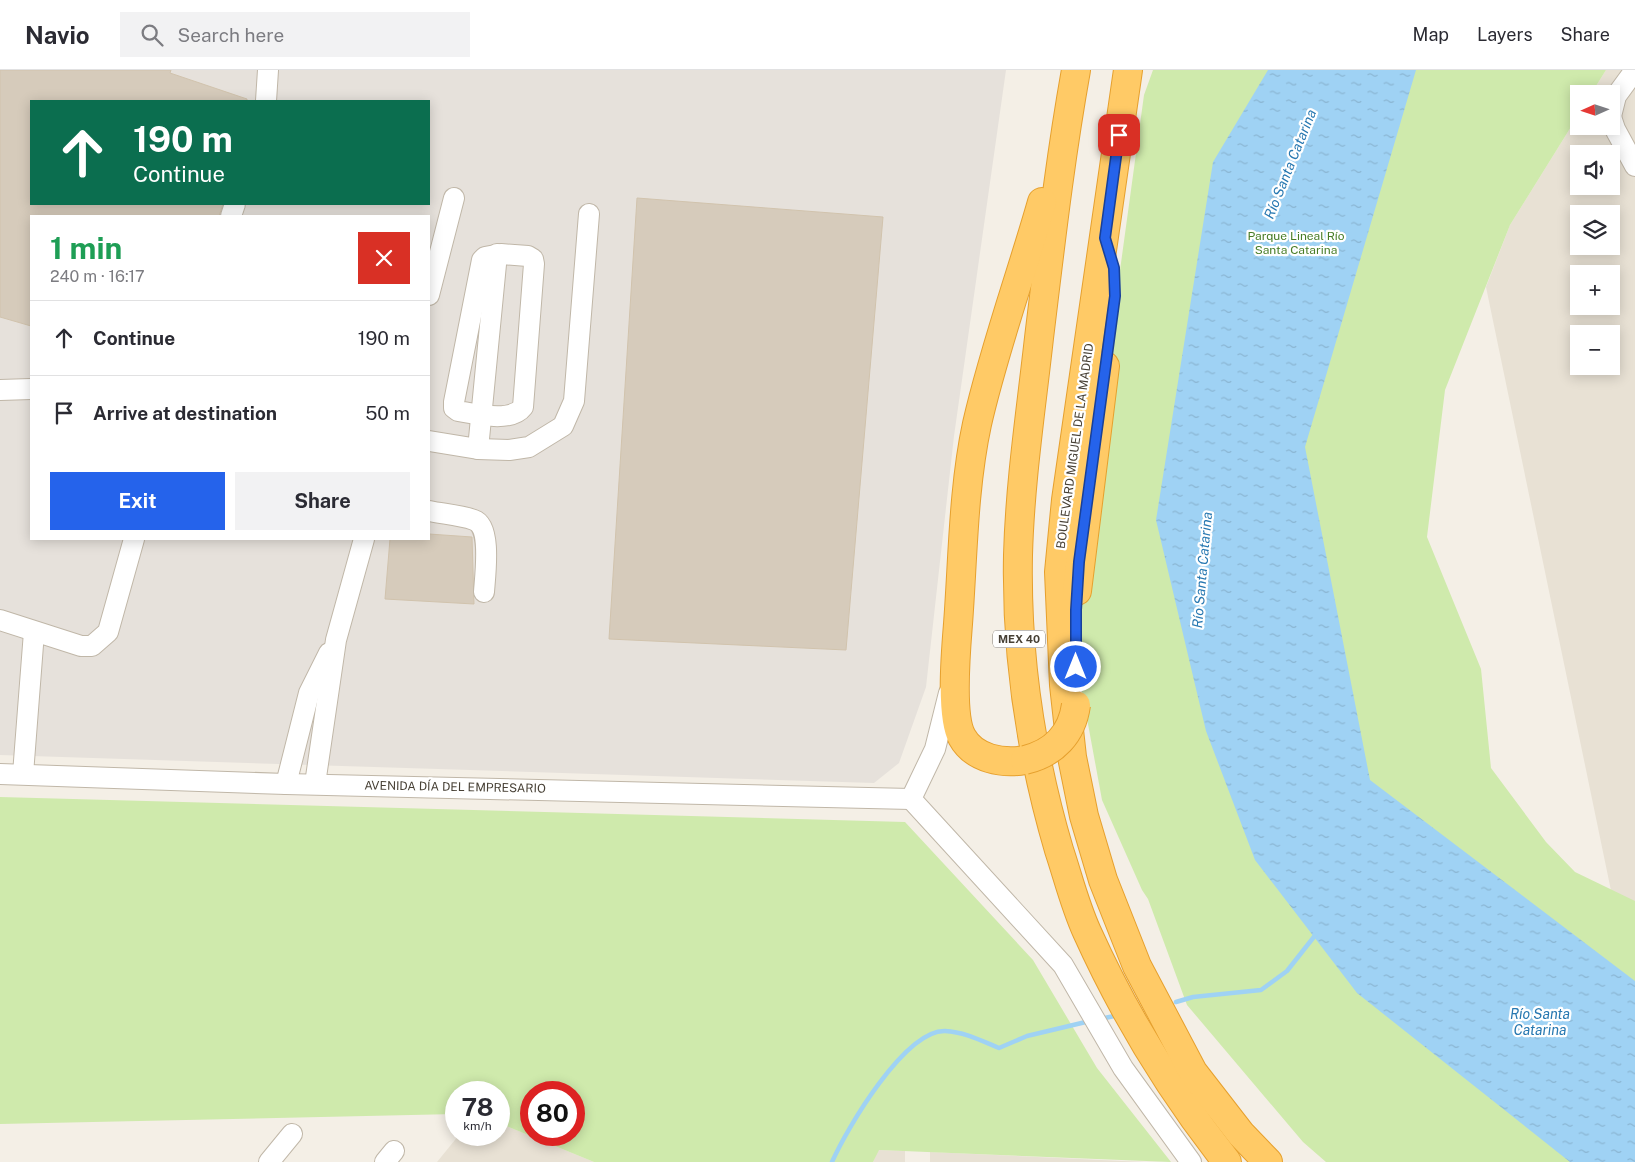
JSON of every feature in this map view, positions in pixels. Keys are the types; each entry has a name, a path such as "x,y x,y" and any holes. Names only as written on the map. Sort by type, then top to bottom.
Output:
{"highway":[{"name":"MEX 40","path":"1076,70 1062,149 1021,490 1018,558 1019,638 1032,739 1044,798 1072,893 1086,930 1144,1044 1197,1124 1227,1162"},
{"name":"BOULEVARD MIGUEL DE LA MADRID","path":"1128,74 1066,500 1059,572 1064,685 1072,757 1084,816 1103,880 1137,966 1193,1072 1241,1134 1268,1162"},
{"path":"1062,149 1045,190 977,424 967,498 955,661 958,723 959,731 967,745 980,754 997,761 1020,761 1049,751 1067,734 1074,719 1076,705 1076,610 1079,562 1115,296 1114,268 1105,238"}],"street":[{"path":"266,100 268,70"},
{"path":"1620,91 1635,70"},
{"path":"1619,135 1635,166"},
{"path":"430,291 454,198"},
{"path":"430,441 478,449 509,450 529,447 562,426 574,401 589,214"},
{"path":"478,449 483,414 497,254"},
{"path":"497,254 528,256 533,259 534,264 523,407 518,413 509,416 458,411 454,408 482,260 485,256 497,254"},
{"path":"0,390 30,389"},
{"path":"430,511 476,520 483,526 486,535 484,592"},
{"path":"0,620 82,646 92,646 102,640 108,632 134,540"},
{"path":"315,784 336,640 364,540"},
{"path":"23,774 34,632"},
{"path":"286,784 309,693 336,640"},
{"path":"955,661 934,749 911,799 1063,964 1123,1068 1191,1162"},
{"name":"AVENIDA DÍA DEL EMPRESARIO","path":"0,774 286,784 911,799"},
{"path":"269,1162 292,1134"}],"shaded area":[{"path":"0,70 1006,70 954,436 926,687 899,763 874,783 0,755"},
{"path":"1606,70 1635,70 1635,919 1614,905 1486,287 1510,225 1570,128 1570,135 1620,135 1620,85 1597,85"},
{"path":"510,1128 520,1132 520,1146 555,1146 594,1162 437,1162 450,1146 510,1146"},
{"path":"878,1150 905,1151 905,1162 873,1162"},
{"path":"930,1152 1144,1162 930,1162"}],"green space":[{"name":"Parque Lineal Río Santa Catarina","path":"1153,70 1606,70 1597,85 1570,85 1570,128 1510,225 1445,390 1427,537 1481,669 1491,768 1546,842 1575,872 1635,901 1635,1162 1326,1162 1303,1142 1187,1005 1148,899 1142,890 1102,800 1081,686 1077,600 1087,483 1111,336 1144,95"},
{"path":"0,797 905,822 1033,960 1097,1068 1171,1162 879,1150 873,1162 594,1162 555,1146 585,1146 585,1081 520,1081 520,1132 510,1128 510,1081 445,1081 445,1114 0,1124"}],"water":[{"name":"Río Santa Catarina","path":"1268,70 1416,70 1305,447 1370,780 1635,981 1635,1162 1570,1162 1357,993 1255,860 1206,731 1156,520 1213,162"}],"building":[{"path":"0,70 171,70 170,73 247,99 30,100 30,205 223,205 219,215 30,215 30,326 0,317"},
{"path":"637,198 883,217 846,650 609,639"},
{"path":"430,534 472,537 474,604 385,599 390,540 430,540"}],"waterway":[{"path":"1176,1002 1193,997 1261,990 1287,971 1317,933"},
{"path":"1100,1019 1119,1015"},
{"path":"832,1162 850,1127 879,1083 913,1046 929,1035 945,1031 959,1033 999,1048 1027,1036 1090,1021"}],"route":[{"path":"1076,667 1076,610 1079,562 1115,296 1114,268 1105,238 1119,135"}]}
